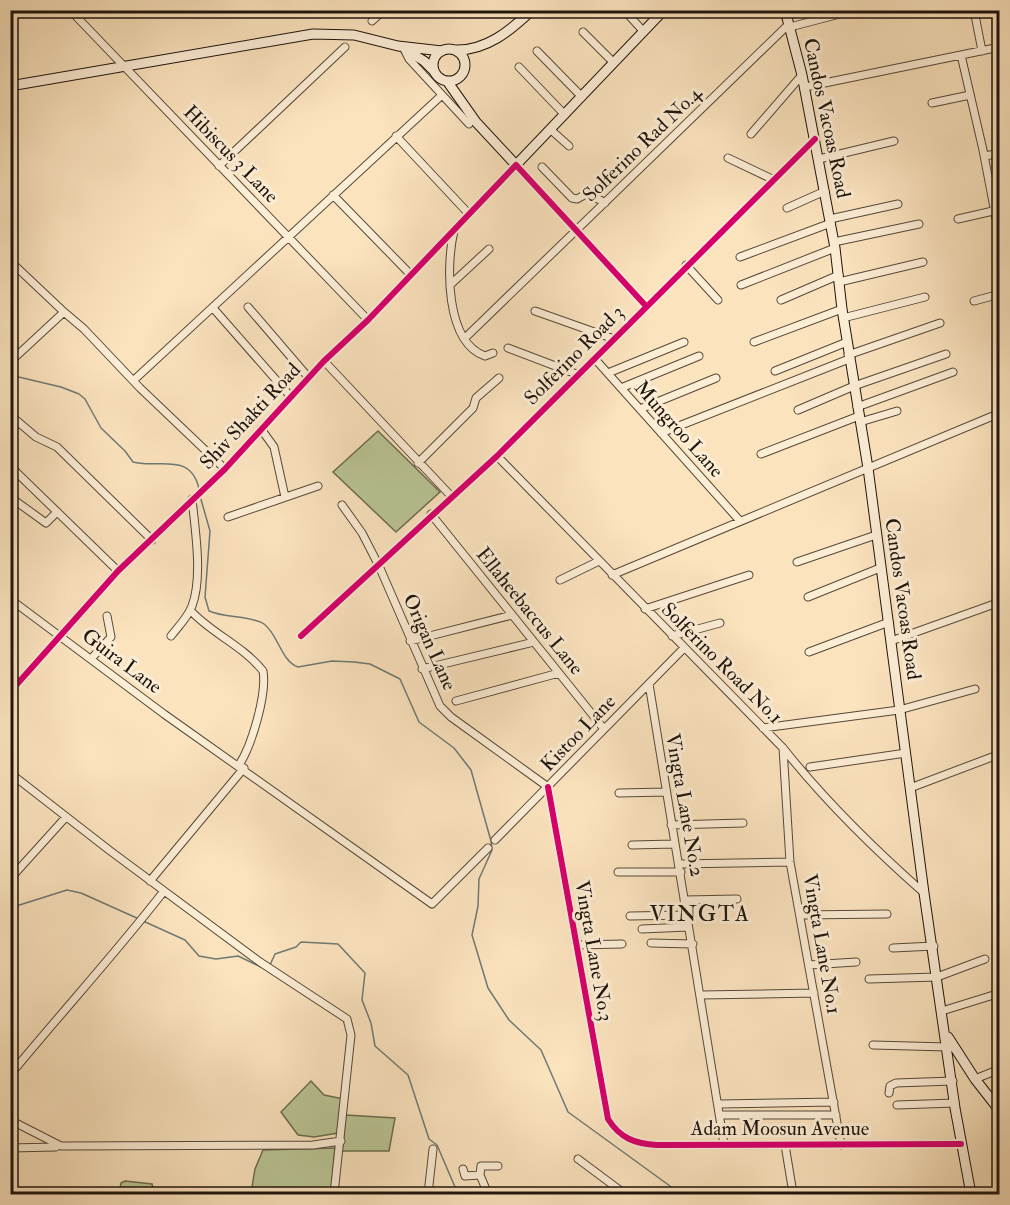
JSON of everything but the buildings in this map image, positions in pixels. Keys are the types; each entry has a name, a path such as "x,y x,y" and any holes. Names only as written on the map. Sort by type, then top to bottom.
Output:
{"main road":[{"path":"10,86 313,34 354,35 401,48 442,51 470,50 497,38 532,10"},
{"path":"401,48 424,61 439,78 447,81 476,122 516,165 664,10"},
{"name":"Candos Vacoas Road","path":"785,10 805,87 835,245 842,314 868,468 924,893 934,946 961,1144 971,1194"},
{"path":"452,50 463,58 464,103"},
{"path":"434,71 435,57 442,51"},
{"path":"447,81 458,78 464,72"},
{"path":"947,1035 999,1111"}],"street":[{"name":"Hibiscus 3 Lane","path":"70,10 368,320"},
{"path":"372,21 384,10"},
{"path":"624,10 644,32"},
{"path":"789,26 855,10"},
{"path":"974,10 982,51"},
{"name":"Solferino Rad No.4","path":"465,338 789,26"},
{"path":"583,32 614,63"},
{"path":"219,166 345,47"},
{"path":"805,87 999,47"},
{"path":"401,48 469,124"},
{"path":"537,51 582,97"},
{"path":"961,55 985,156 999,239"},
{"path":"519,67 565,115"},
{"path":"751,134 802,75"},
{"path":"932,103 970,94"},
{"path":"134,381 442,95"},
{"path":"551,129 568,146"},
{"path":"396,136 468,213"},
{"name":"Solferino Road 3","path":"301,636 379,566 431,514 497,456 772,179 815,139"},
{"path":"819,159 894,141"},
{"path":"985,156 999,153"},
{"path":"728,158 772,179"},
{"path":"516,165 646,306"},
{"name":"Shiv Shakti Road","path":"10,692 118,571 225,469 324,361 368,320 516,165"},
{"path":"542,167 572,198 577,199 588,193 605,203"},
{"path":"787,208 825,191"},
{"path":"333,195 411,275"},
{"path":"991,200 999,198"},
{"path":"740,257 830,221 898,204"},
{"path":"958,219 993,211"},
{"path":"741,285 835,245 919,224"},
{"path":"454,229 449,262 450,285 459,327 465,338 482,355 493,352"},
{"path":"450,285 489,249"},
{"path":"10,261 84,328 134,381 225,469"},
{"path":"781,300 839,279 923,262"},
{"path":"686,265 718,300"},
{"path":"974,301 999,294"},
{"path":"754,342 842,314 925,297"},
{"path":"248,307 309,378"},
{"path":"213,308 291,397"},
{"path":"535,310 614,339"},
{"path":"10,362 64,312"},
{"path":"660,433 940,323"},
{"path":"608,373 684,342"},
{"path":"775,371 847,342"},
{"path":"508,348 579,375"},
{"path":"798,410 854,386 946,354"},
{"path":"621,388 699,356"},
{"name":"Mungroo Lane","path":"594,359 740,521"},
{"path":"324,361 451,496"},
{"path":"761,454 859,415 952,372"},
{"path":"418,463 473,408 476,398 499,378"},
{"path":"640,409 716,378"},
{"path":"859,415 897,411"},
{"path":"612,575 999,413"},
{"path":"10,415 36,437 57,447 152,540"},
{"path":"261,429 274,447 285,497"},
{"name":"Solferino Road No.1","path":"497,456 597,562 783,748 816,790 871,846 924,893"},
{"path":"12,468 118,571"},
{"path":"228,517 318,486"},
{"path":"171,636 190,610 195,594 197,494"},
{"path":"10,497 46,523 57,512"},
{"name":"Origan Lane","path":"342,505 362,533 379,566 434,696 451,717 548,788"},
{"name":"Ellaheebaccus Lane","path":"431,514 604,729"},
{"path":"797,562 876,536"},
{"path":"560,580 597,562"},
{"path":"808,597 880,568"},
{"path":"645,609 749,575"},
{"name":"Guira Lane","path":"10,599 164,714 432,904 488,848"},
{"path":"891,641 999,602"},
{"path":"150,881 241,767 256,728 263,670 235,643 204,625 190,610"},
{"path":"410,641 512,615"},
{"path":"91,658 111,637 107,616"},
{"path":"809,652 889,622"},
{"path":"672,636 720,623"},
{"path":"422,669 534,642"},
{"name":"Kistoo Lane","path":"495,840 684,648"},
{"path":"456,700 559,673"},
{"name":"Vingta Lane No.2","path":"649,684 674,844 681,872 688,927 693,944 722,1115 724,1144"},
{"path":"763,728 899,710 975,689"},
{"name":"Vingta Lane No.1","path":"783,748 790,862 841,1145"},
{"path":"810,767 906,753"},
{"path":"910,788 999,754"},
{"path":"10,773 260,962 347,1019 351,1035 334,1194"},
{"name":"Vingta Lane No.3","path":"548,788 608,1119"},
{"path":"619,793 666,792"},
{"path":"10,879 66,817"},
{"path":"671,825 743,823"},
{"path":"632,845 674,844"},
{"path":"679,864 790,862"},
{"path":"618,872 681,872"},
{"path":"10,1075 67,1005 114,955 164,891"},
{"path":"684,900 737,899"},
{"path":"800,915 886,914"},
{"path":"630,916 686,915"},
{"path":"642,929 688,927"},
{"path":"651,943 693,944"},
{"path":"577,945 622,944"},
{"path":"893,948 934,946"},
{"path":"869,980 937,977 985,959"},
{"path":"809,965 856,962"},
{"path":"701,994 814,993"},
{"path":"942,1011 999,993"},
{"path":"873,1045 948,1047"},
{"path":"975,1079 999,1069"},
{"path":"889,1093 890,1086 896,1083 953,1081"},
{"path":"720,1104 834,1102"},
{"path":"897,1105 955,1103"},
{"path":"722,1115 836,1115"},
{"name":"Adam Moosun Avenue","path":"608,1119 615,1130 627,1139 641,1144 961,1144"},
{"path":"10,1120 43,1139 61,1146"},
{"path":"10,1149 61,1146 313,1145 341,1141"},
{"path":"785,1145 792,1187"},
{"path":"428,1194 433,1149"},
{"path":"578,1159 626,1194"},
{"path":"488,1194 480,1175 481,1166 498,1166"},
{"path":"463,1169 465,1176 480,1175"}],"green space":[{"path":"378,431 440,492 396,532 333,472"},
{"path":"311,1081 324,1095 344,1099 338,1133 314,1137 298,1135 281,1112"},
{"path":"346,1115 395,1118 389,1151 342,1151"},
{"path":"335,1148 331,1194 275,1194 252,1187 255,1169 263,1150"},
{"path":"125,1181 152,1184 155,1194 119,1194 121,1183"}],"waterway":[{"path":"10,375 61,387 79,394 85,399 101,428 133,462 181,466 195,477 199,489"},
{"path":"200,496 210,531 205,597 209,611 264,624 273,634 287,659 298,667 332,661 354,662 370,664 400,679 419,722 454,748 471,770 492,850 479,879 478,906 472,935 488,988 509,1020 541,1050 568,1112 681,1194"},
{"path":"10,908 67,890 81,893 139,919"},
{"path":"143,921 185,940 199,956 216,959 238,956 263,968"},
{"path":"270,965 275,954 296,947 301,942 338,944 365,973 362,1000 371,1023 375,1046 408,1075 429,1139 437,1145 458,1194"}],"cycle path":[{"path":"301,636 497,456 815,139"},
{"path":"10,692 118,571 225,469 324,361 368,320 516,165 646,306"},
{"path":"548,787 608,1119 618,1131 629,1139 657,1145 961,1144"}],"district":[{"name":"VINGTA","path":"700,914"}]}
